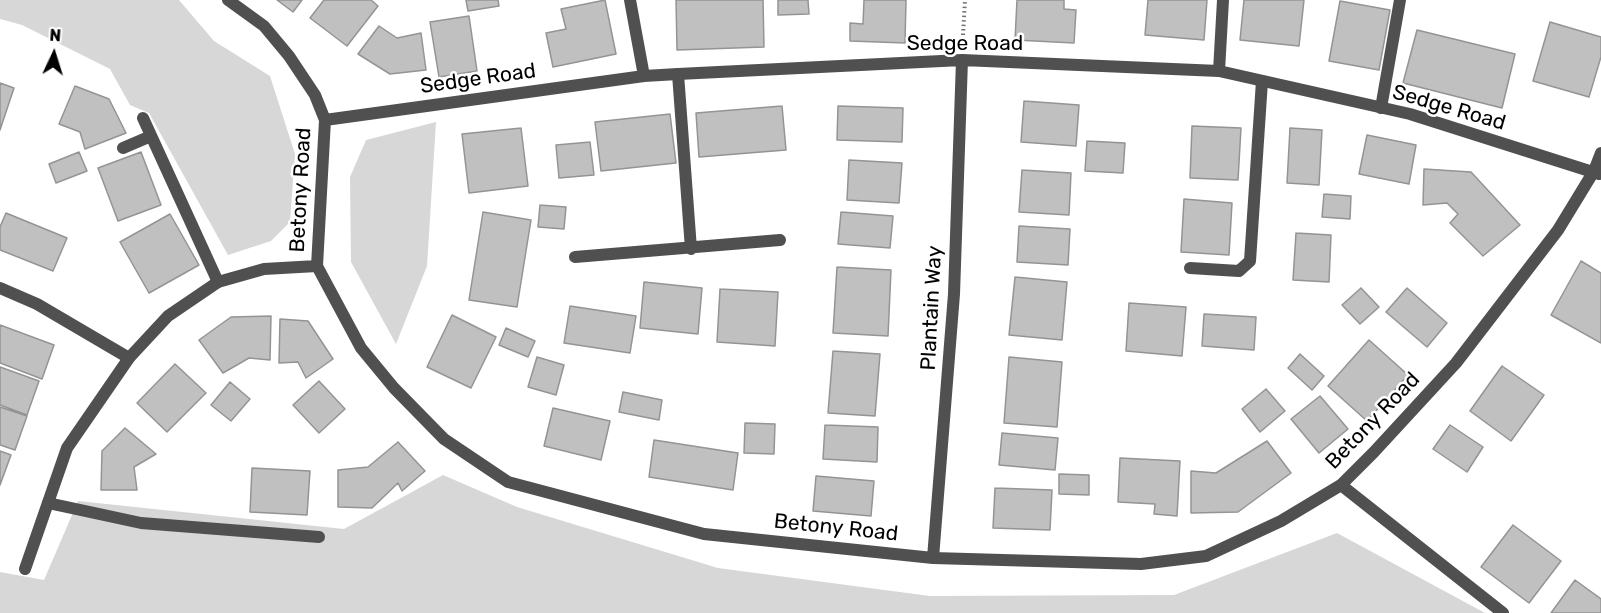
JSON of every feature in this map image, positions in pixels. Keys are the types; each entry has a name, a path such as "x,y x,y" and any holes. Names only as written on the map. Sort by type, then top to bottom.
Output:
{"street":[{"name":"Betony Road","path":"228,0 264,26 289,56 315,94 325,120 317,266 361,348 394,388 444,439 508,482 704,534 933,558 1141,564 1206,556 1281,521 1341,485 1456,363 1558,230 1598,173 1601,153"},
{"path":"630,0 644,76"},
{"path":"1219,71 1223,0"},
{"path":"1381,108 1400,0"},
{"name":"Sedge Road","path":"325,120 644,76 962,60 1219,71 1410,114 1598,173"},
{"name":"Plantain Way","path":"933,558 954,294 962,60"},
{"path":"678,74 691,249"},
{"path":"1190,268 1239,271 1250,261 1262,81"},
{"path":"143,118 218,282"},
{"path":"123,148 151,136"},
{"path":"575,257 780,240"},
{"path":"25,569 67,448 129,358 168,316 218,282 264,269 317,266"},
{"path":"0,288 37,304 129,358"},
{"path":"1341,485 1503,613"},
{"path":"48,503 141,523 319,537"}],"path":[{"path":"962,60 965,0"}],"shaded area":[{"path":"0,0 179,0 214,41 270,76 295,154 290,222 271,241 228,255 149,113 130,105 110,69 22,25 0,19"},
{"path":"436,122 427,266 396,344 351,262 350,177 366,140"},
{"path":"443,475 517,507 718,568 930,596 1174,595 1337,533 1485,613 0,613 0,572 44,580 78,501 344,529"}],"building":[{"path":"277,0 302,0 293,12"},
{"path":"324,0 371,0 378,6 347,46 310,18"},
{"path":"466,0 498,0 499,6 468,11"},
{"path":"605,0 616,54 553,67 546,33 566,29 561,9"},
{"path":"676,0 763,0 764,47 677,50"},
{"path":"778,0 808,0 809,14 778,15"},
{"path":"864,0 906,0 905,43 850,41 850,23 863,24"},
{"path":"1017,0 1064,0 1064,9 1076,10 1074,43 1015,40"},
{"path":"1148,0 1207,0 1204,40 1145,35"},
{"path":"1244,0 1304,0 1299,46 1240,40"},
{"path":"1340,1 1390,10 1379,70 1329,61"},
{"path":"469,16 477,71 439,77 430,22"},
{"path":"1550,22 1601,37 1601,57 1589,97 1533,81"},
{"path":"379,26 397,38 421,33 426,70 390,74 358,54"},
{"path":"1417,30 1515,54 1502,108 1403,83"},
{"path":"0,83 14,88 0,130"},
{"path":"75,86 109,99 126,133 85,149 80,132 59,124"},
{"path":"1024,101 1079,105 1076,146 1021,142"},
{"path":"782,106 786,150 699,157 696,113"},
{"path":"838,106 903,108 902,142 837,140"},
{"path":"670,114 676,163 601,171 595,122"},
{"path":"1192,126 1241,128 1238,180 1190,178"},
{"path":"521,128 528,186 469,193 462,134"},
{"path":"1290,128 1322,130 1319,185 1287,183"},
{"path":"1367,135 1416,145 1409,184 1359,174"},
{"path":"1087,141 1125,143 1123,173 1085,171"},
{"path":"590,142 594,175 559,178 556,145"},
{"path":"79,152 87,171 56,183 49,164"},
{"path":"141,152 161,205 118,221 98,168"},
{"path":"849,160 902,163 899,203 847,200"},
{"path":"1424,169 1471,172 1520,225 1483,256 1450,223 1458,214 1447,203 1423,205"},
{"path":"1022,170 1071,173 1069,215 1019,212"},
{"path":"1324,194 1351,196 1350,219 1322,217"},
{"path":"1184,199 1232,203 1229,255 1181,252"},
{"path":"540,205 566,207 564,229 538,227"},
{"path":"483,212 531,220 517,307 469,300"},
{"path":"841,212 893,216 890,248 838,244"},
{"path":"6,213 67,238 53,271 0,250 0,227"},
{"path":"170,214 199,265 149,293 120,242"},
{"path":"1019,226 1070,229 1068,265 1017,262"},
{"path":"1296,233 1331,235 1329,282 1293,280"},
{"path":"1581,261 1601,273 1601,343 1551,315"},
{"path":"837,267 891,270 888,336 833,333"},
{"path":"1015,277 1067,282 1062,340 1009,335"},
{"path":"644,282 702,288 698,334 640,328"},
{"path":"1361,288 1379,307 1360,324 1342,305"},
{"path":"1407,288 1447,323 1427,347 1386,312"},
{"path":"720,289 778,292 775,346 717,342"},
{"path":"1129,303 1186,307 1182,356 1126,351"},
{"path":"570,306 636,316 630,353 564,343"},
{"path":"1204,314 1256,317 1254,350 1202,346"},
{"path":"452,315 496,337 471,388 427,367"},
{"path":"271,316 270,360 249,358 223,373 199,340 231,317"},
{"path":"280,319 308,321 333,359 306,378 298,362 279,363"},
{"path":"0,325 54,345 42,379 0,363"},
{"path":"506,328 535,341 528,357 499,345"},
{"path":"1369,340 1408,375 1367,421 1328,386"},
{"path":"833,351 880,354 875,416 828,413"},
{"path":"1300,354 1324,376 1312,390 1288,368"},
{"path":"537,357 564,365 556,395 528,387"},
{"path":"1009,357 1062,362 1057,427 1004,423"},
{"path":"175,364 206,393 167,432 137,403"},
{"path":"1502,366 1544,395 1511,441 1470,411"},
{"path":"0,367 39,381 27,415 0,405"},
{"path":"319,381 345,409 319,433 293,405"},
{"path":"230,382 250,399 231,421 211,405"},
{"path":"1266,389 1285,411 1260,432 1242,409"},
{"path":"623,392 662,400 659,420 619,412"},
{"path":"1320,396 1348,429 1319,453 1291,419"},
{"path":"0,407 27,416 15,450 0,445"},
{"path":"553,408 610,421 601,460 544,446"},
{"path":"745,423 775,424 774,454 744,453"},
{"path":"825,425 878,427 877,462 823,459"},
{"path":"1450,425 1483,447 1467,472 1433,449"},
{"path":"125,428 156,454 134,467 137,490 101,490 102,451"},
{"path":"1002,433 1058,438 1055,470 999,465"},
{"path":"654,440 738,453 733,490 649,477"},
{"path":"1267,441 1291,473 1238,512 1191,513 1191,471 1216,473"},
{"path":"398,442 425,471 402,491 398,483 372,508 338,507 338,470 368,467"},
{"path":"0,451 11,455 0,485"},
{"path":"1120,458 1180,461 1177,516 1154,514 1155,504 1118,502"},
{"path":"252,468 310,471 307,515 250,512"},
{"path":"1059,474 1089,475 1089,495 1059,494"},
{"path":"816,476 874,481 871,516 813,511"},
{"path":"995,488 1052,490 1050,530 993,528"},
{"path":"1513,525 1561,561 1529,603 1481,567"},
{"path":"1575,580 1601,599 1601,613 1551,613"}]}
